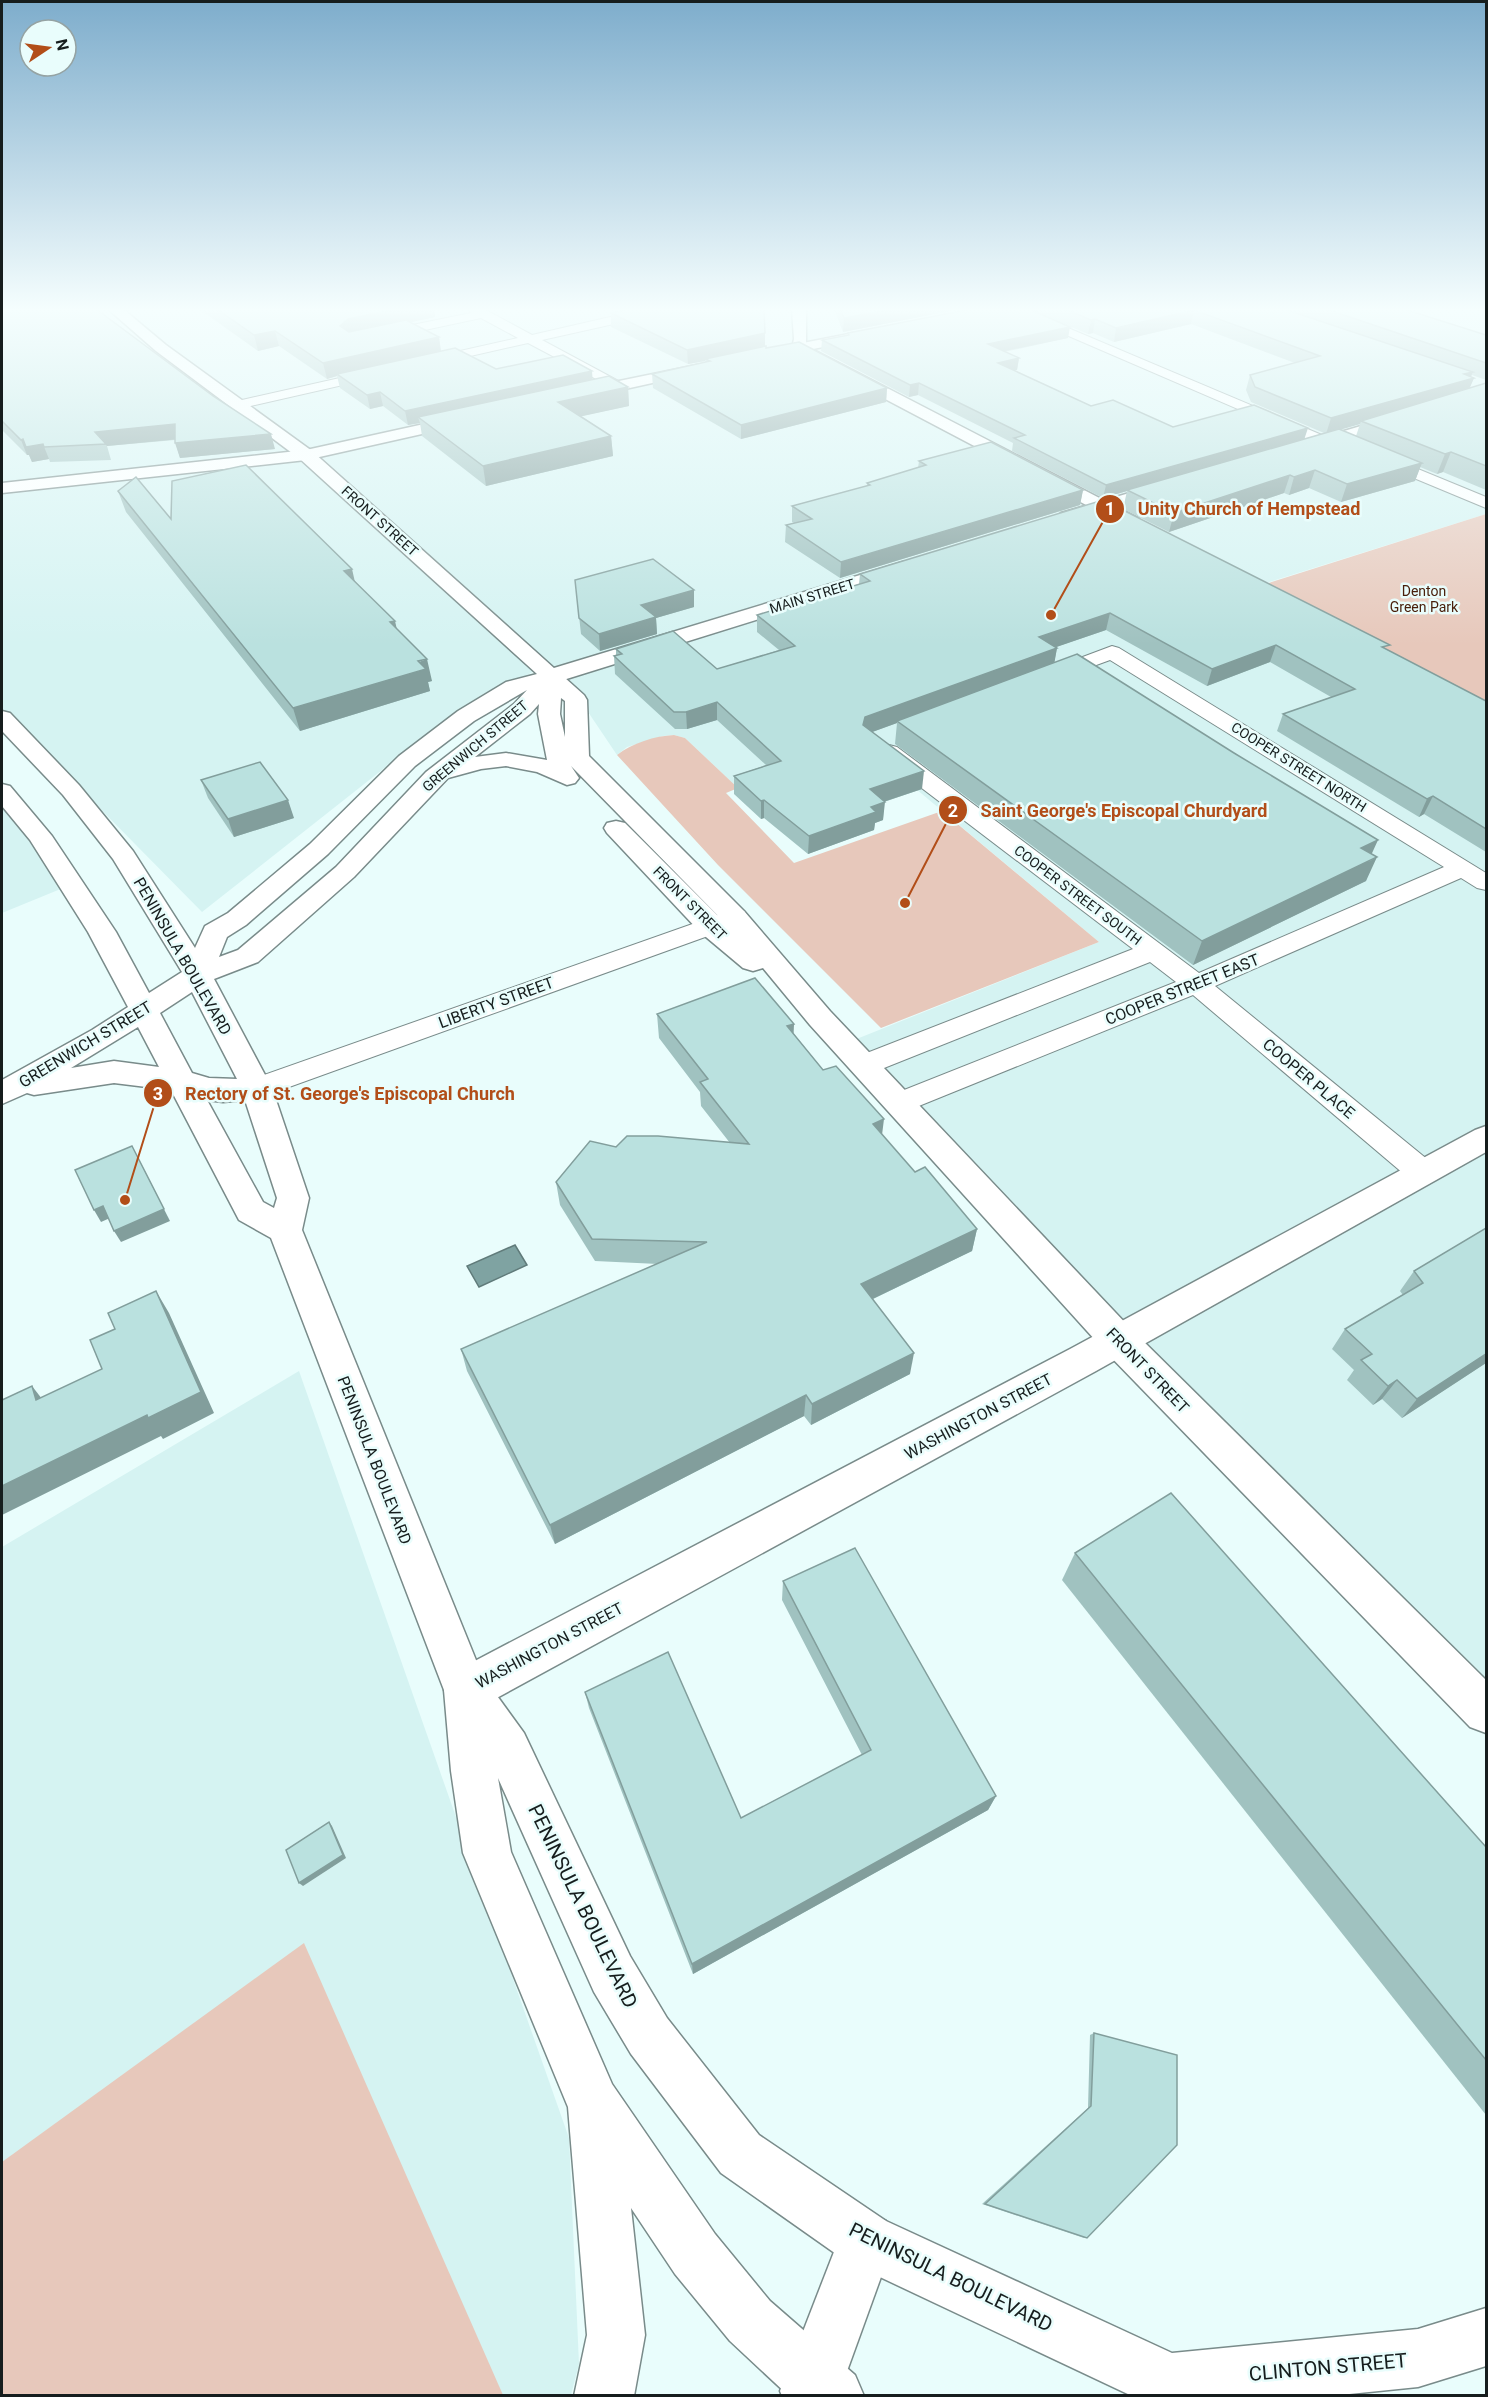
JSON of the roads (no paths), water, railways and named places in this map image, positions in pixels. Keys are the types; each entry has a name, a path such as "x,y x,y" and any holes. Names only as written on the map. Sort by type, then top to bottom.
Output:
{"main road":[{"name":"FRONT STREET","path":"263,421 306,455 576,700 577,758 723,921"},
{"path":"2,487 306,455 462,421"},
{"path":"937,421 1149,531"},
{"path":"1286,453 1394,421"},
{"path":"1049,523 1186,482"},
{"name":"MAIN STREET","path":"552,676 917,564"},
{"path":"552,676 549,714 561,772"},
{"name":"GREENWICH STREET","path":"7,1090 102,1037 198,975 248,956 345,872 434,777 522,710 552,676"},
{"name":"GREENWICH STREET","path":"198,975 215,932 237,919 319,849 407,761 466,716 514,687 552,676"},
{"name":"PENINSULA BOULEVARD","path":"2,718 71,790 124,856 198,975 257,1088 293,1198 285,1230 466,1690 508,1749 612,1974 649,2036 740,2154 866,2241 1187,2388"},
{"path":"434,777 474,763 507,759 526,760 561,772"},
{"name":"FRONT STREET","path":"561,772 723,921 820,1018 1119,1341 1486,1711"},
{"path":"2,791 40,836 102,932 252,1211 285,1230"},
{"path":"7,1090 114,1072 180,1080 207,1089 223,1091 257,1088"},
{"name":"WASHINGTON STREET","path":"466,1690 1119,1341 1486,1138"},
{"name":"PENINSULA BOULEVARD","path":"466,1690 474,1771 487,1853 593,2103 695,2254 750,2321 819,2390"},
{"path":"593,2103 616,2335 603,2396"},
{"path":"819,2390 866,2241"},
{"name":"CLINTON STREET","path":"1187,2388 1418,2358 1486,2337"}],"street":[{"path":"1283,421 1486,503"},
{"name":"COOPER STREET NORTH","path":"1029,683 1112,652 1486,883"},
{"name":"COOPER STREET SOUTH","path":"885,737 1196,984"},
{"name":"COOPER STREET EAST","path":"898,1102 1196,984 1463,868"},
{"name":"LIBERTY STREET","path":"257,1088 723,921"},
{"path":"864,1065 1153,951"},
{"name":"COOPER PLACE","path":"1196,984 1422,1172"}],"place":[{"name":"Unity Church of Hempstead","path":"1051,615"},
{"name":"Saint George's Episcopal Churdyard","path":"905,903"},
{"name":"Rectory of St. George's Episcopal Church","path":"125,1200"}],"park label":[{"name":"Denton Green Park","path":"1424,600"}]}
